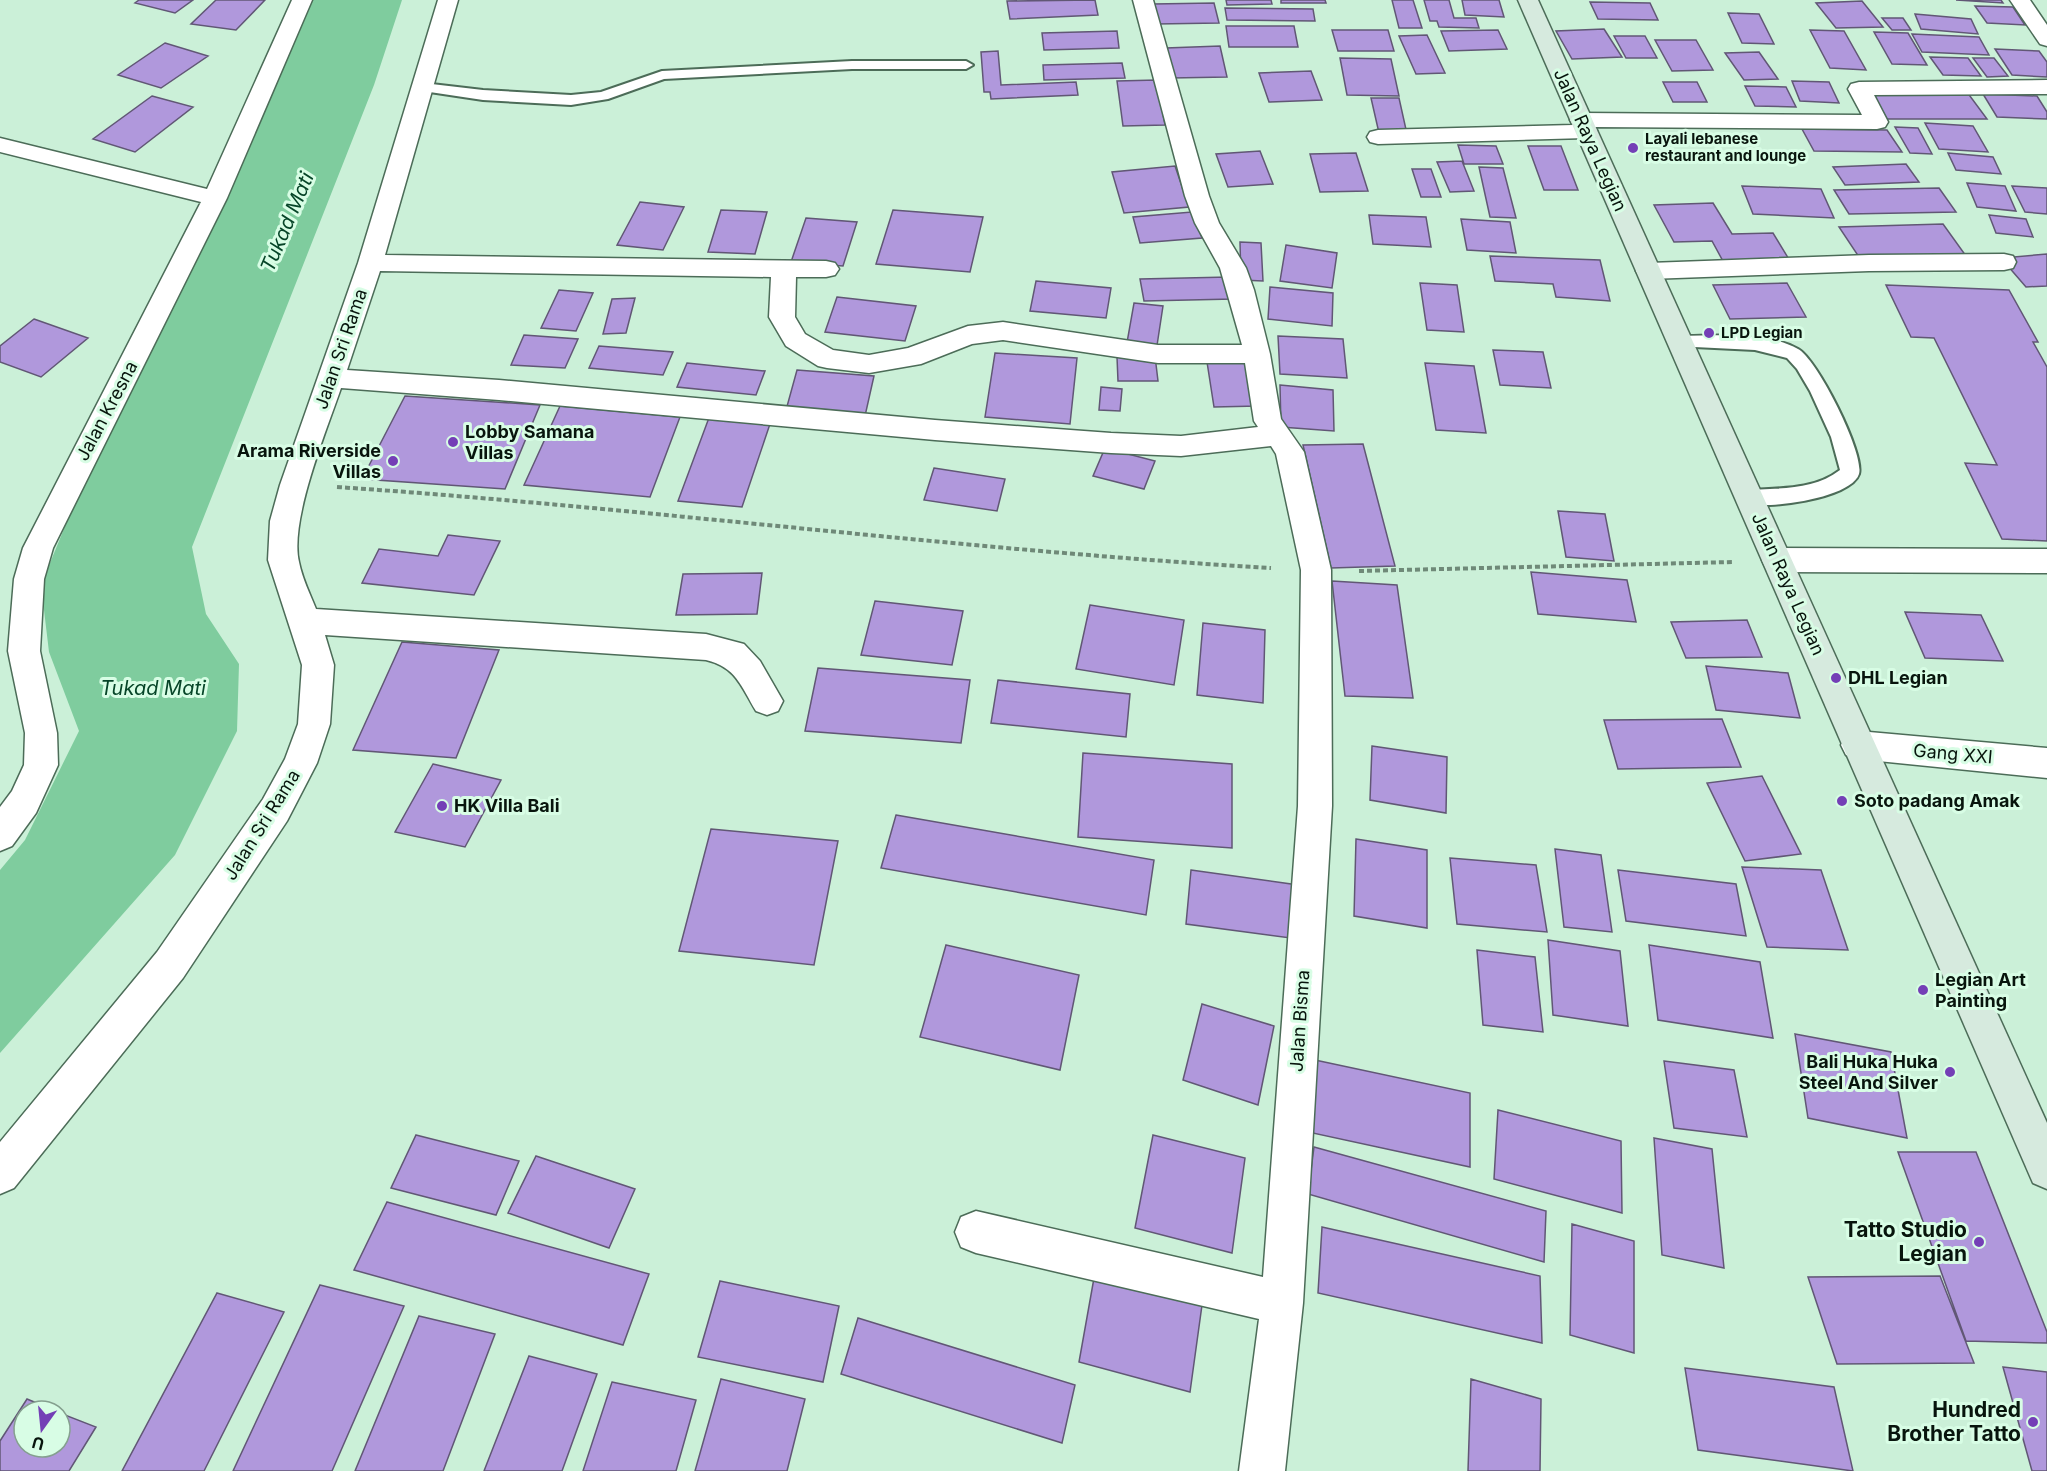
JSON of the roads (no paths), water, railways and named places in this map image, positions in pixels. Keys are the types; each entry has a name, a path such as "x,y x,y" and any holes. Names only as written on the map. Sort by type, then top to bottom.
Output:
{"main road":[{"name":"Jalan Raya Legian","path":"1528,0 1858,745 2037,1126 2047,1168"}],"street":[{"name":"Jalan Kresna","path":"0,835 24,802 41,765 40,733 24,651 29,579 38,548 215,198 302,0"},
{"name":"Jalan Sri Rama","path":"0,1174 170,965 275,810 300,763 314,724 318,665 283,560 285,521 294,485 370,263 448,0"},
{"name":"Jalan Bisma","path":"1143,0 1197,196 1208,223 1233,268 1257,354 1268,420 1272,429 1290,452 1316,570 1315,806 1282,1304 1262,1471"},
{"path":"2020,0 2047,40"},
{"path":"1378,137 1584,126 1877,122 1859,89 2047,87"},
{"path":"0,145 215,198"},
{"path":"1648,271 1869,263 2004,262"},
{"path":"370,263 826,269"},
{"path":"784,268 782,317 795,340 827,359 869,364 912,357 968,335 1003,331 1158,354 1257,354"},
{"path":"330,378 499,390 935,430 1110,443 1181,446 1278,435"},
{"path":"1777,560 2047,561"},
{"path":"305,621 706,647 733,653 749,670 767,701"},
{"name":"Gang XXI","path":"1858,745 2047,763"},
{"path":"976,1232 1282,1304"}],"lane":[{"path":"423,87 483,95 572,100 603,96 662,75 852,64 966,65"},
{"path":"1680,342 1776,348 1793,354 1815,382 1840,433 1850,473 1839,484 1825,490 1750,498"}],"water":[{"name":"Tukad Mati","path":"308,0 402,0 374,85 192,547 206,614 239,664 237,731 175,855 0,1053 0,870 25,840 79,731 49,652 41,585 68,519"}],"place":[{"name":"Layali lebanese restaurant and lounge","path":"1633,148"},
{"name":"LPD Legian","path":"1709,333"},
{"name":"Lobby Samana Villas","path":"453,442"},
{"name":"Arama Riverside Villas","path":"393,461"},
{"name":"DHL Legian","path":"1836,678"},
{"name":"Soto padang Amak","path":"1842,801"},
{"name":"HK Villa Bali","path":"442,806"},
{"name":"Legian Art Painting","path":"1923,990"},
{"name":"Bali Huka Huka Steel And Silver","path":"1950,1072"},
{"name":"Tatto Studio Legian","path":"1979,1242"},
{"name":"Hundred Brother Tatto","path":"2033,1422"}]}
